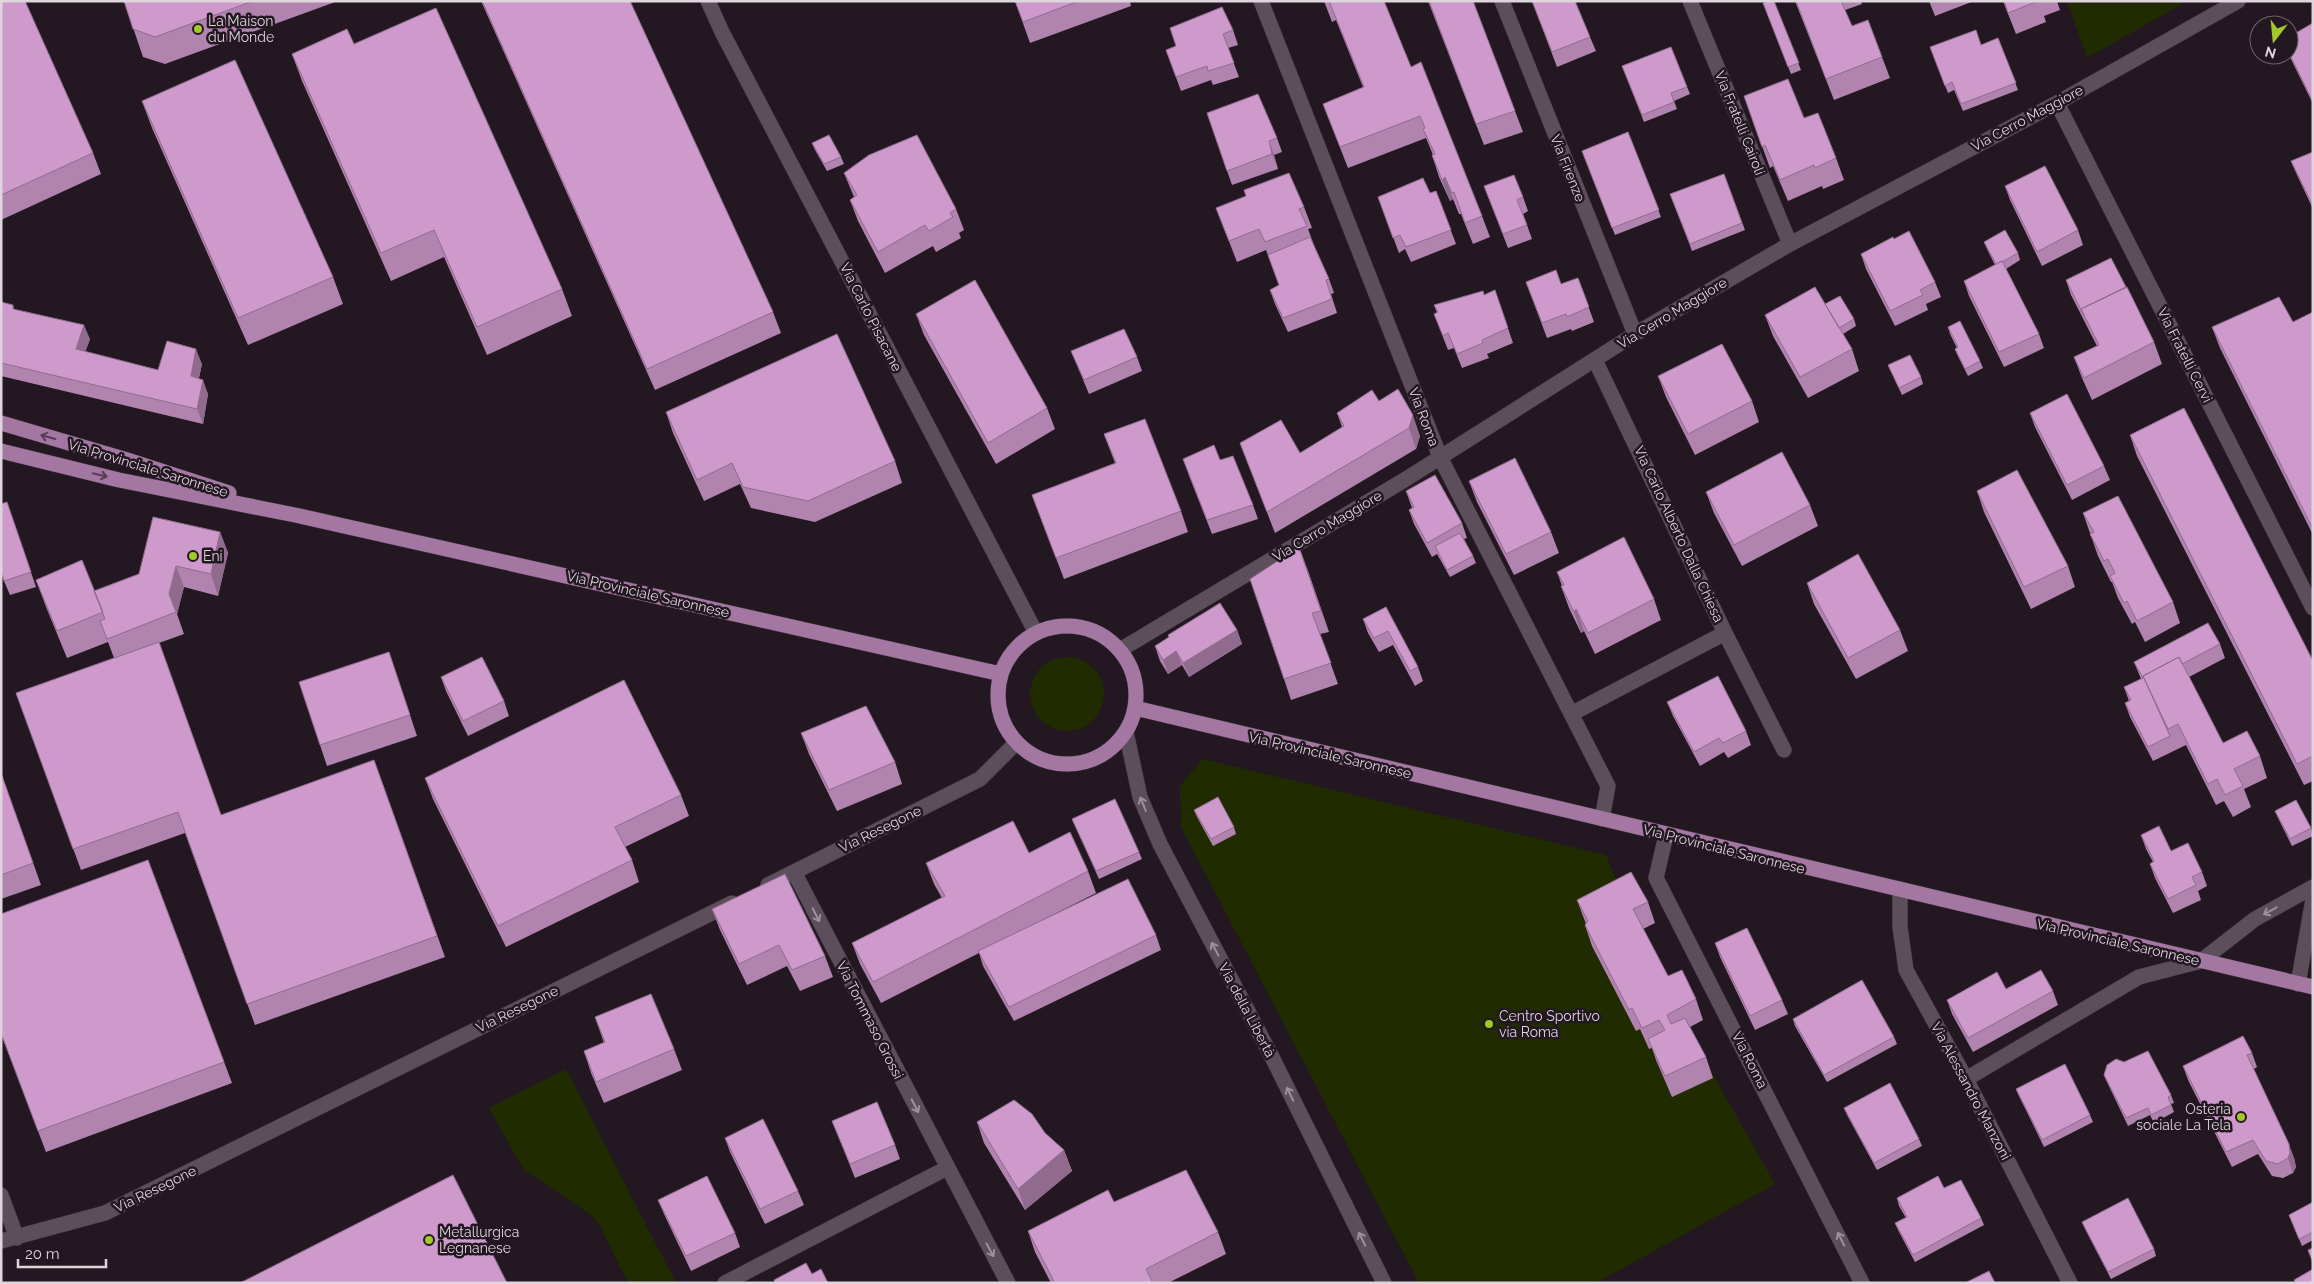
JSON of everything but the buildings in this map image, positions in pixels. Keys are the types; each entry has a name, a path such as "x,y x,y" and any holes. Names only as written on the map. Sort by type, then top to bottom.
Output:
{"main road":[{"name":"Via Provinciale Saronnese","path":"1,423 127,460 295,515"},
{"name":"Via Provinciale Saronnese","path":"1,451 119,480 295,515 1001,674"},
{"path":"1058,626 1080,627 1102,635 1120,650 1134,677 1137,693 1135,708 1126,732 1116,744 1104,754 1074,764 1058,764 1043,760 1029,753 1016,743 1006,728 999,710 998,692 1001,674 1014,650 1036,633 1058,626"},
{"name":"Via Provinciale Saronnese","path":"1135,708 2305,986"}],"street":[{"name":"Via Carlo Pisacane","path":"708,1 722,32 1036,633"},
{"name":"Via Roma","path":"1260,1 1440,456 1608,786 1602,819"},
{"name":"Via Firenze","path":"1502,1 1635,334"},
{"name":"Via Fratelli Cairoli","path":"1690,1 1790,244"},
{"name":"Via Cerro Maggiore","path":"1120,650 1390,489 1635,334 1790,244 2057,103 2238,1"},
{"name":"Via Fratelli Cervi","path":"2057,103 2313,608"},
{"name":"Via Carlo Alberto Dalla Chiesa","path":"1571,714 1725,633 1595,360"},
{"path":"1725,633 1784,750"},
{"name":"Via della Libertà","path":"1126,732 1140,797 1160,844 1273,1059 1384,1283"},
{"name":"Via Resegone","path":"1,1241 105,1213 980,779 1016,743"},
{"name":"Via Roma","path":"1666,834 1656,878 1862,1283"},
{"name":"Via Tommaso Grossi","path":"794,872 1008,1283"},
{"path":"1966,1079 2139,977 2201,961 2255,919 2313,887"},
{"name":"Via Alessandro Manzoni","path":"1900,891 1900,927 1906,970 1966,1079 2070,1283"},
{"path":"2305,986 2313,898"},
{"path":"725,1283 947,1168"},
{"path":"1,1195 17,1238"}],"green space":[{"path":"2067,1 2187,1 2087,58"},
{"path":"1060,657 1074,657 1088,663 1098,673 1104,687 1104,701 1098,715 1088,725 1074,731 1060,731 1046,725 1036,715 1030,701 1030,687 1036,673 1046,663"},
{"name":"Centro Sportivo via Roma","path":"1203,759 1606,855 1624,899 1675,997 1689,991 1703,1020 1689,1028 1693,1039 1775,1184 1596,1283 1419,1283 1181,827 1180,786"},
{"path":"566,1069 676,1283 628,1283 598,1222 587,1212 523,1169 489,1108"}],"place":[{"name":"La Maison du Monde","path":"198,29"},
{"name":"Eni","path":"193,556"},
{"name":"Centro Sportivo via Roma","path":"1489,1024"},
{"name":"Osteria sociale La Tela","path":"2241,1117"},
{"name":"Metallurgica Legnanese","path":"429,1240"}]}
